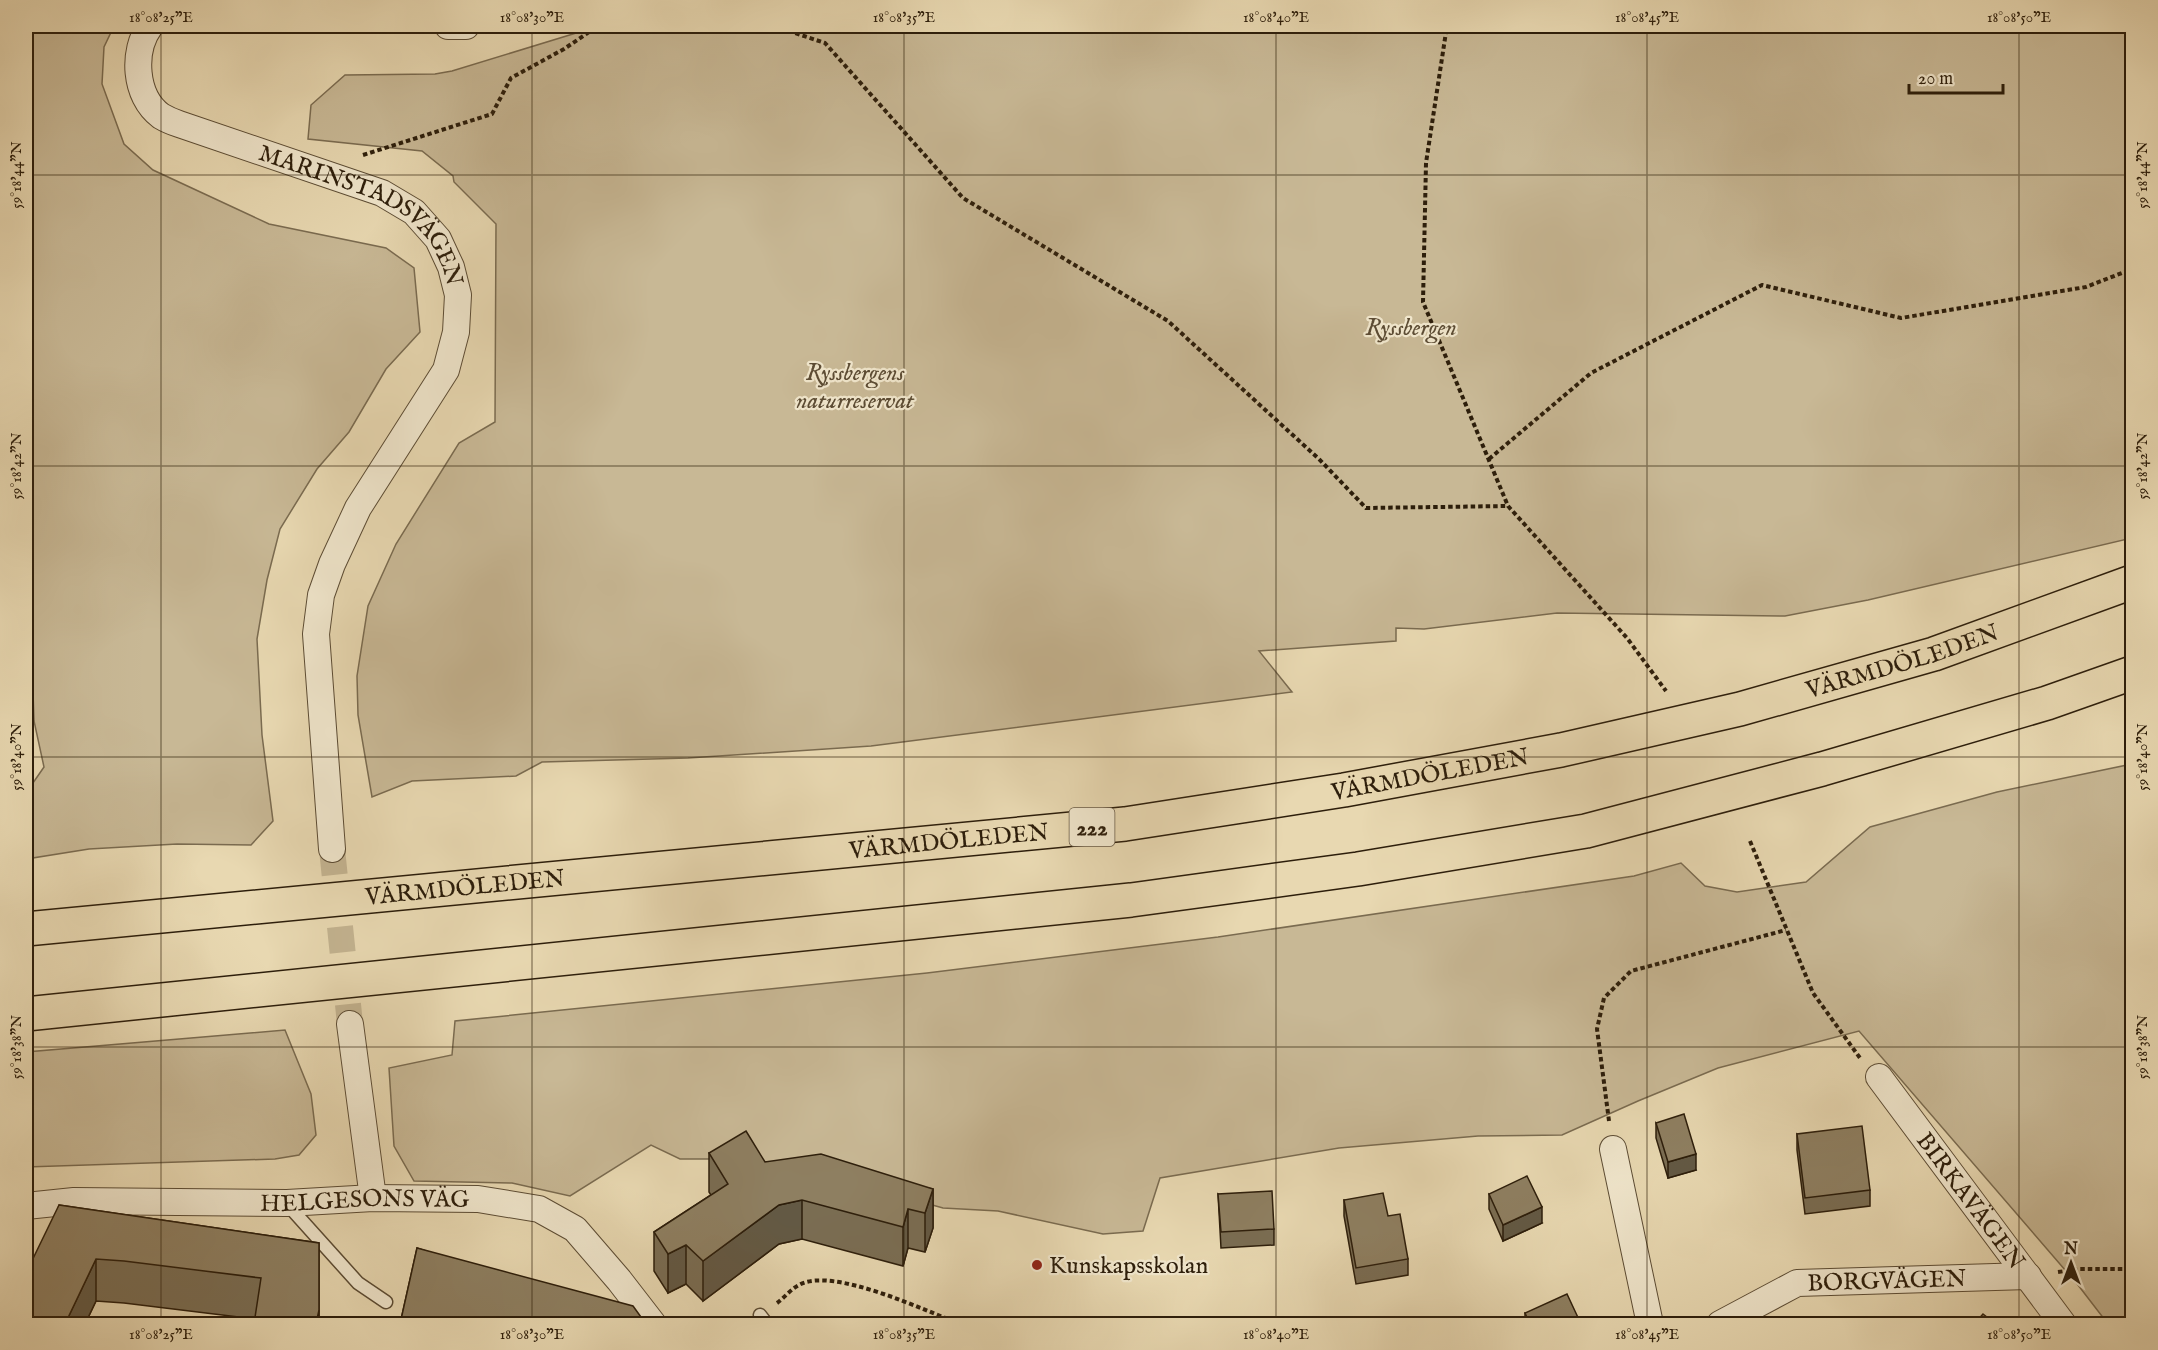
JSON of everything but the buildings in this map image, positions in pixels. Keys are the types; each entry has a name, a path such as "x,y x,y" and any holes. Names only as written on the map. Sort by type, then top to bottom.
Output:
{"highway":[{"path":"2079,602 2133,572"},
{"name":"VÄRMDÖLEDEN","path":"26,929 1125,824 1344,790 1561,750 1740,709 1921,658 2133,582"},
{"path":"26,1014 1131,900 1358,869 1586,831 1822,769 2048,703 2133,674"}],"street":[{"name":"MARINSTADSVÄGEN","path":"150,26 143,36 138,63 140,81 146,99 161,115 178,124 382,193 414,212 438,239 451,267 458,295 456,332 446,370 358,508 332,564 321,595 316,634 332,849"},
{"path":"448,26 466,26"},
{"path":"350,1024 373,1198"},
{"name":"BIRKAVÄGEN","path":"1880,1077 2063,1324"},
{"path":"1613,1149 1650,1324"},
{"name":"HELGESONS VÄG","path":"26,1206 74,1201 287,1203 373,1198 478,1199 539,1209 575,1229 653,1324"},
{"name":"BORGVÄGEN","path":"1720,1324 1797,1283 2028,1276"}],"lane":[{"path":"287,1203 358,1283 386,1302"}],"path":[{"path":"328,173 348,159 492,114 511,78 564,49 598,26"},
{"path":"774,26 825,43 963,198 1168,321 1319,459 1366,508 1508,506"},
{"path":"1454,26 1446,32 1426,164 1423,302 1508,506 1627,638 1666,692"},
{"path":"1489,459 1591,373 1762,285 1901,318 2086,287 2133,269"},
{"path":"1750,841 1813,993 1855,1054 1880,1077"},
{"path":"1613,1149 1597,1029 1604,998 1632,971 1786,930"},
{"path":"2028,1276 2079,1269 2133,1269"},
{"path":"764,1320 799,1285 816,1281 860,1286 960,1324"}],"green space":[{"path":"26,26 114,26 104,47 102,84 124,144 153,170 269,224 386,248 414,268 420,332 386,369 349,432 317,469 280,529 267,580 257,639 262,735 273,821 251,845 177,844 89,849 26,859 26,793 44,767 34,721 33,692 26,692"},
{"name":"Ryssbergen","path":"599,26 2132,26 2132,538 1868,600 1785,616 1557,613 1424,629 1396,628 1396,641 1259,651 1292,692 871,746 688,758 542,762 516,776 412,781 372,797 358,715 357,676 368,606 396,544 459,443 495,422 496,224 454,182 453,176 422,151 308,139 311,105 345,75 435,74 452,71"},
{"path":"2132,764 2132,1324 2108,1324 2078,1285 1859,1031 1718,1068 1562,1135 1478,1136 1339,1148 1160,1178 1143,1231 1103,1234 998,1211 943,1208 821,1174 711,1159 680,1159 651,1145 570,1196 512,1183 414,1181 394,1146 389,1068 452,1055 455,1021 927,973 1218,937 1634,876 1681,863 1705,886 1737,892 1806,882 1870,827 1997,792"},
{"path":"285,1030 311,1094 316,1135 299,1155 275,1159 26,1167 26,1052"}],"tunnel":[{"path":"332,849 350,1024"}],"place":[{"name":"Kunskapsskolan","path":"1037,1265"}],"park label":[{"name":"Ryssbergens naturreservat","path":"855,386"}]}
